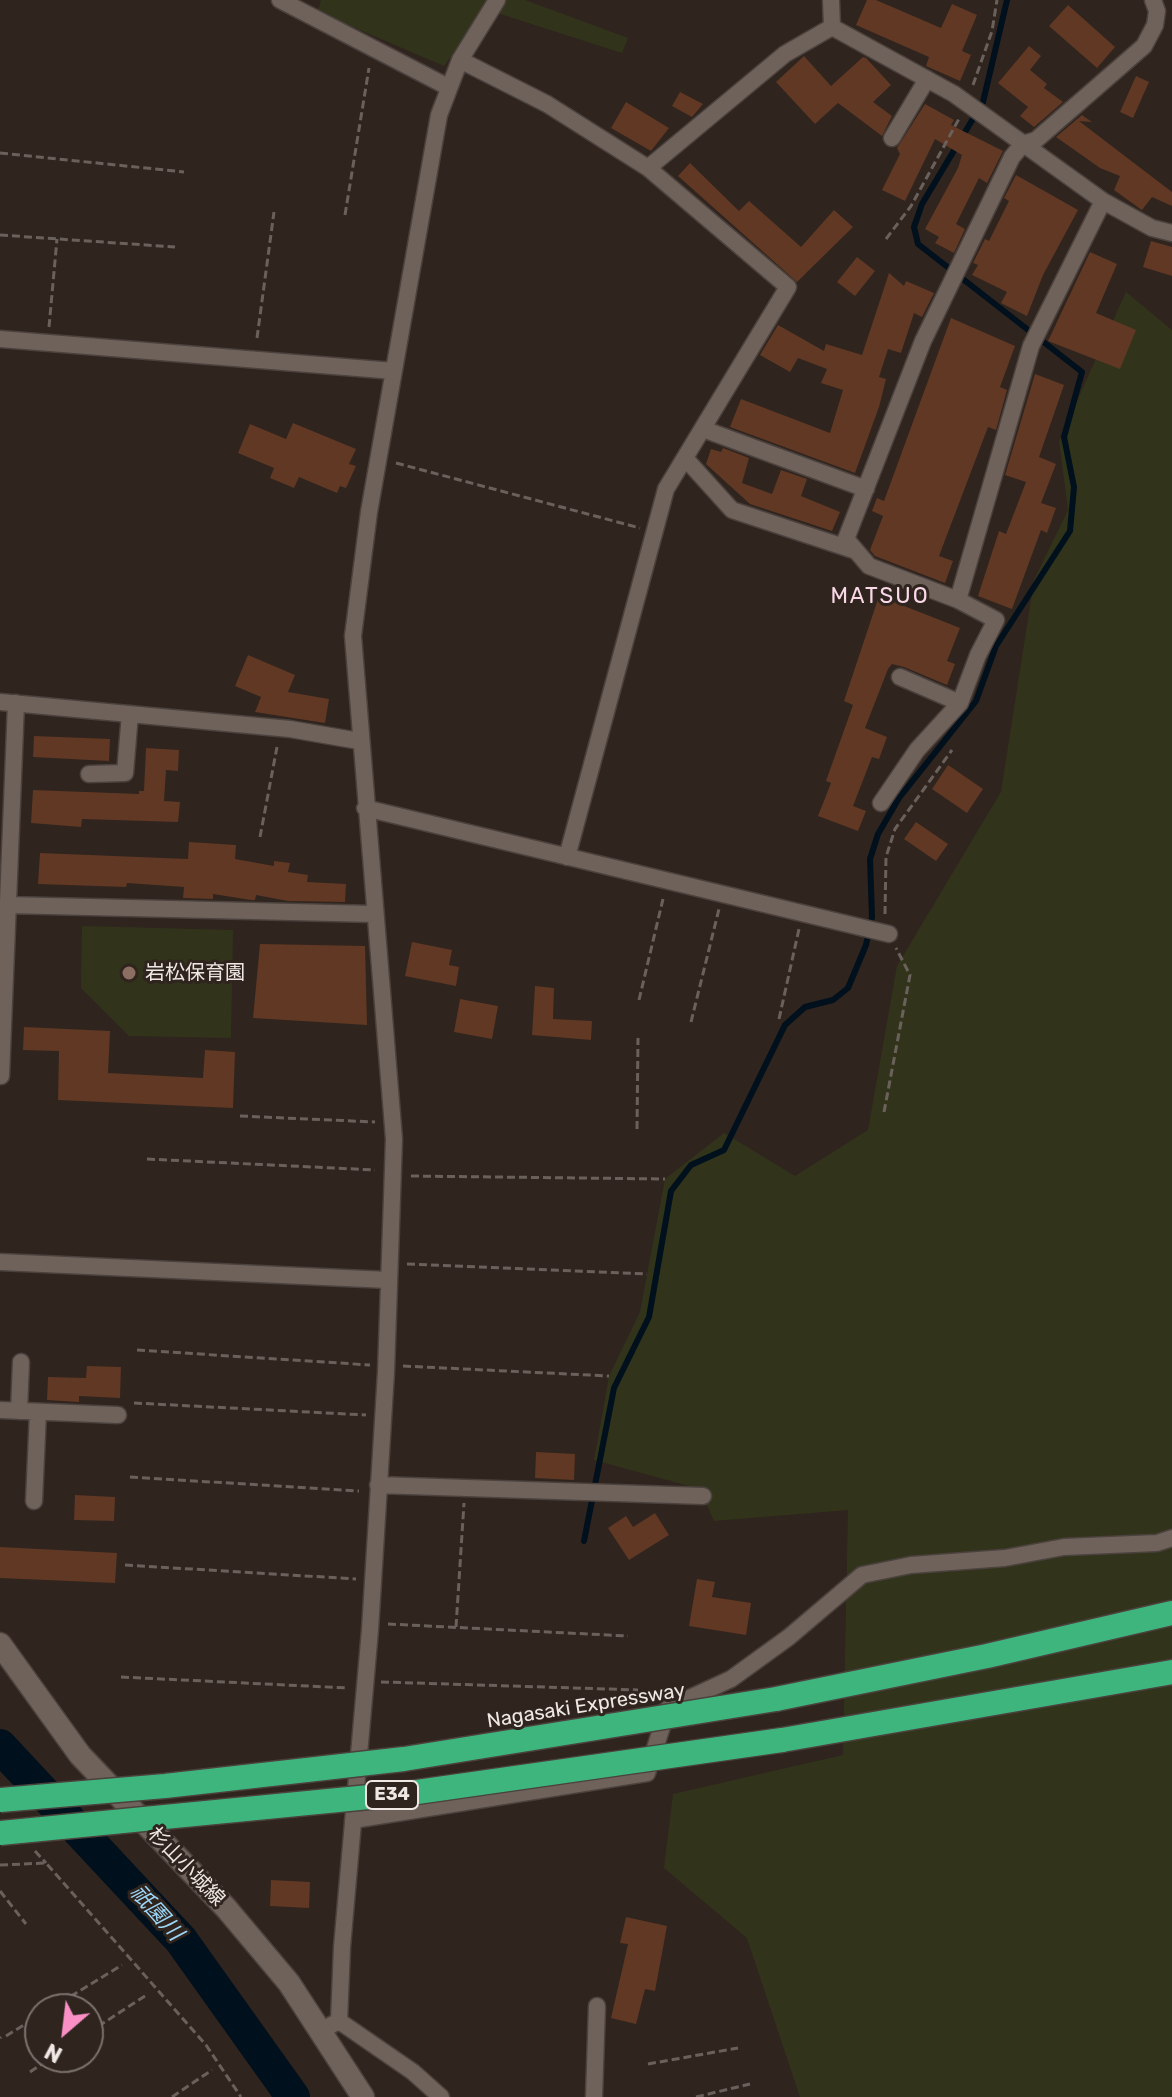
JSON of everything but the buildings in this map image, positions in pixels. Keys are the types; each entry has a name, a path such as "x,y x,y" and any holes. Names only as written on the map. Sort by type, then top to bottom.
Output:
{"highway":[{"name":"Nagasaki Expressway","path":"0,1800 165,1786 404,1759 776,1699 987,1656 1172,1613"},
{"name":"E34","path":"0,1833 410,1793 782,1740 1172,1672"}],"main road":[{"name":"杉山小城線","path":"0,1644 80,1755 258,1943 330,2026 363,2097"}],"street":[{"path":"280,0 448,87"},
{"path":"441,2097 413,2072 330,2026 366,1691 370,1488 388,1280 394,1139 359,741 354,624 369,512 429,162 448,87 460,60 497,0"},
{"path":"831,0 832,27"},
{"path":"881,803 917,750 960,703 978,655 996,620 958,600 869,566 846,539 923,341 1012,157 1023,144 1036,140 1144,46 1155,25 1157,11 1153,0"},
{"path":"648,168 785,54 832,27"},
{"path":"832,27 927,79 1103,201 1152,228 1172,233"},
{"path":"460,60 547,104 648,168 788,287 661,503 567,857"},
{"path":"892,138 927,79"},
{"path":"958,600 1031,346 1103,201"},
{"path":"0,339 394,371"},
{"path":"703,429 866,489"},
{"path":"685,458 732,510 853,550"},
{"path":"900,677 960,703"},
{"path":"1,1076 7,905 8,702 290,729 359,741"},
{"path":"89,774 125,773 130,714"},
{"path":"365,808 876,931"},
{"path":"7,905 373,914"},
{"path":"0,1262 388,1280"},
{"path":"19,1411 21,1362"},
{"path":"0,1410 118,1415"},
{"path":"34,1501 38,1412"},
{"path":"370,1488 703,1496"},
{"path":"353,1820 647,1773 668,1708 731,1679 789,1637 862,1575 911,1565 1005,1558 1064,1547 1157,1543 1172,1538"},
{"path":"594,2097 597,2006"}],"path":[{"path":"886,239 911,206 967,105 992,31 997,0"},
{"path":"345,215 369,68"},
{"path":"0,153 184,172"},
{"path":"257,338 274,212"},
{"path":"0,235 175,247"},
{"path":"49,328 57,239"},
{"path":"395,462 640,528"},
{"path":"260,837 279,735"},
{"path":"639,1000 665,889"},
{"path":"691,1022 720,903"},
{"path":"779,1019 800,922"},
{"path":"637,1129 638,1038"},
{"path":"240,1116 382,1123"},
{"path":"147,1159 382,1170"},
{"path":"407,1176 665,1179"},
{"path":"402,1264 647,1274"},
{"path":"137,1350 370,1365"},
{"path":"396,1366 609,1376"},
{"path":"134,1403 368,1415"},
{"path":"130,1477 370,1488"},
{"path":"456,1627 464,1495"},
{"path":"125,1565 358,1579"},
{"path":"380,1624 628,1636"},
{"path":"121,1677 352,1688"},
{"path":"377,1682 638,1690"},
{"path":"0,1865 46,1863 206,2045 241,2097"},
{"path":"0,1891 26,1924"},
{"path":"76,1993 122,1965"},
{"path":"104,2023 148,1994"},
{"path":"2,2037 24,2024"},
{"path":"648,2064 738,2048"},
{"path":"172,2097 212,2070"},
{"path":"696,2097 750,2084"}],"green space":[{"path":"321,0 525,0 628,38 622,53 485,9 444,66 318,12"},
{"path":"1126,292 1172,330 1172,2097 800,2097 747,1938 664,1868 673,1794 843,1755 848,1510 714,1521 700,1489 594,1460 609,1376 640,1312 665,1179 724,1133 795,1176 868,1130 897,966 1001,792 1034,580 1068,510 1059,441"},
{"path":"82,926 233,930 231,1038 129,1036 81,988"}],"waterway":[{"path":"584,1541 614,1388 649,1317 671,1191 691,1165 724,1150 785,1025 805,1007 833,1000 848,988 866,945 872,917 870,859 878,834 899,798 976,701 996,646 1070,531 1074,487 1064,437 1082,372 918,244 914,227 922,204 983,102 1007,0"},
{"name":"祇園川","path":"0,1746 181,1940 293,2097"}],"place":[{"name":"岩松保育園","path":"129,973"}],"district":[{"name":"MATSUO","path":"880,597"}]}
